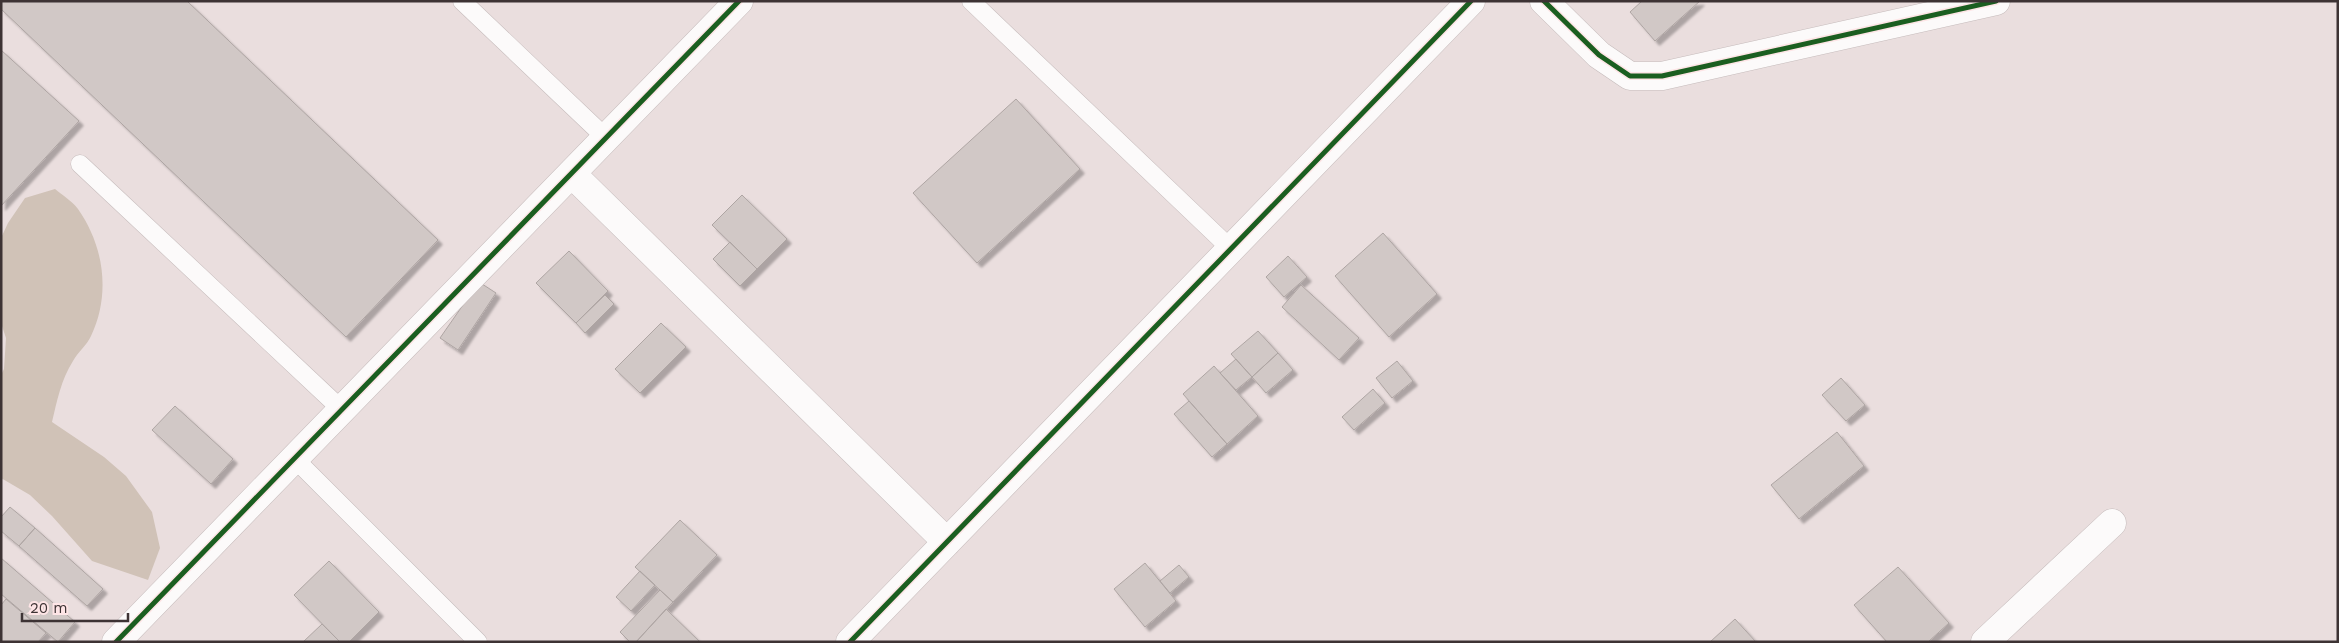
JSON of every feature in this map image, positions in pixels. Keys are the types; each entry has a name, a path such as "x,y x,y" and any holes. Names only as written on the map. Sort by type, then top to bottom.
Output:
{"street":[{"path":"116,642 341,409 607,139 739,1"},
{"path":"850,642 1471,1"},
{"path":"1544,1 1599,55 1630,76 1662,76 1996,1"},
{"path":"572,174 947,542"},
{"path":"1985,642 2112,523"}],"lane":[{"path":"462,1 607,139"},
{"path":"971,1 1231,249"},
{"path":"80,164 341,409"},
{"path":"294,458 478,642"}],"shaded area":[{"path":"55,189 76,206 87,223 99,254 103,287 97,320 89,339 65,376 52,422 104,457 126,476 152,512 160,548 148,580 92,561 52,516 30,495 1,478 1,375 4,369 6,338 1,323 1,238 8,223 25,198"}],"building":[{"path":"1,1 187,1 438,240 346,337 1,9"},
{"path":"1642,1 1700,1 1655,41 1630,12"},
{"path":"1,50 79,121 1,206"},
{"path":"1016,99 1080,169 977,263 913,193"},
{"path":"742,195 787,239 757,269 712,225"},
{"path":"1383,233 1437,294 1389,337 1335,276"},
{"path":"730,242 757,269 740,286 713,259"},
{"path":"569,251 608,291 576,323 536,283"},
{"path":"1288,256 1307,277 1284,297 1266,277"},
{"path":"479,282 496,293 458,350 440,338"},
{"path":"1301,285 1359,338 1339,360 1282,307"},
{"path":"605,295 614,304 585,333 576,323"},
{"path":"661,323 686,347 640,393 615,369"},
{"path":"1258,331 1278,353 1252,377 1231,354"},
{"path":"1278,353 1293,370 1266,393 1252,377"},
{"path":"1236,359 1252,377 1236,390 1220,373"},
{"path":"1397,361 1413,381 1392,398 1376,378"},
{"path":"1214,366 1258,416 1227,444 1183,394"},
{"path":"1841,378 1865,405 1846,421 1822,395"},
{"path":"1373,389 1385,403 1354,430 1342,417"},
{"path":"1189,401 1227,444 1212,457 1174,414"},
{"path":"175,406 233,459 211,484 152,430"},
{"path":"1837,432 1864,466 1799,519 1771,485"},
{"path":"10,507 35,528 19,546 1,531 1,517"},
{"path":"680,520 717,555 673,602 635,567"},
{"path":"35,528 103,589 87,606 19,546"},
{"path":"1,558 75,622 58,642 1,594"},
{"path":"329,561 379,612 349,642 340,642 294,595"},
{"path":"1145,563 1176,601 1145,627 1114,589"},
{"path":"1179,565 1189,577 1170,593 1160,581"},
{"path":"1898,567 1949,623 1928,642 1887,642 1854,605"},
{"path":"640,571 655,585 631,611 616,597"},
{"path":"660,590 673,602 636,642 630,642 620,632"},
{"path":"6,599 46,633 38,642 1,642 1,605"},
{"path":"666,609 700,642 636,642"},
{"path":"1735,619 1756,642 1710,642"},
{"path":"322,624 340,642 303,642"}],"cycle path":[{"path":"116,642 739,1"},
{"path":"850,642 1471,1"},
{"path":"1544,1 1599,55 1630,76 1662,76 1996,1"}]}
